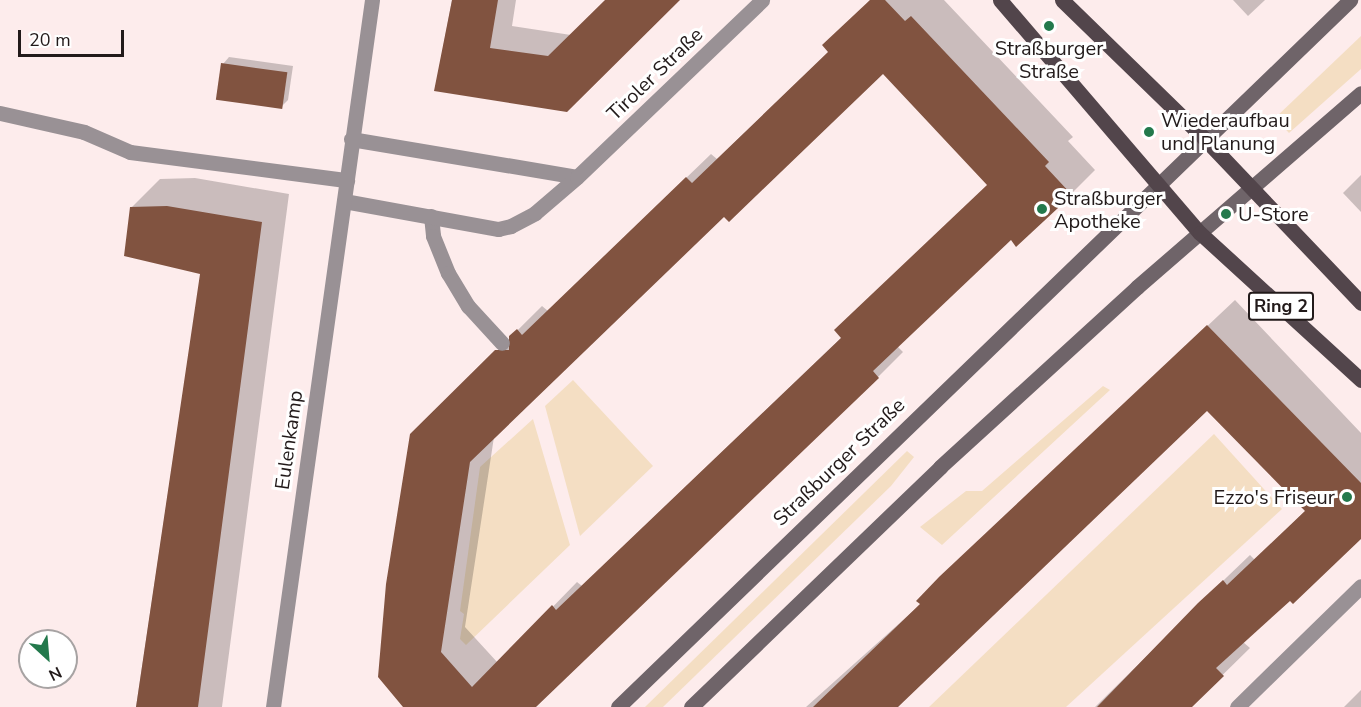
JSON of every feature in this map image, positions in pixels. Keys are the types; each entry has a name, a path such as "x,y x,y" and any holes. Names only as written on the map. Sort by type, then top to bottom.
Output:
{"main road":[{"name":"Ring 2","path":"1000,0 1200,233 1361,380"},
{"name":"Ring 2","path":"1062,0 1204,138 1361,303"},
{"name":"Straßburger Straße","path":"618,707 1204,138 1350,0"},
{"path":"691,707 940,467 1200,233 1361,93"}],"street":[{"name":"Eulenkamp","path":"273,707 372,0"},
{"name":"Tiroler Straße","path":"344,201 498,229 510,226 535,213 577,177 762,0"},
{"path":"0,113 84,132 130,152 347,180"},
{"path":"351,139 577,177"},
{"path":"431,216 433,236 448,273 468,306 502,343"},
{"path":"1237,707 1361,586"}],"shaded area":[{"path":"1361,36 1361,69 1289,133 1275,118"},
{"path":"573,380 653,466 580,536 545,406"},
{"path":"1103,386 1110,390 942,545 920,527 966,491 982,491"},
{"path":"533,419 570,545 466,645 460,639 464,614 460,611 480,467"},
{"path":"1214,434 1282,509 1066,707 929,707"},
{"path":"907,451 914,457 891,486 663,707 645,707"}],"building":[{"path":"452,0 498,0 490,48 548,56 605,0 680,0 567,112 434,91"},
{"path":"870,0 885,0 905,21 911,16 1049,162 1045,166 1072,195 1016,247 1011,240 873,371 879,378 536,707 403,707 378,677 386,584 410,434 495,350 509,350 509,336 517,329 522,335 686,177 692,183 828,52 822,45","holes":["883,74 987,185 834,330 841,338 556,610 552,605 472,687 441,652 470,462 724,217 729,222"]},
{"path":"221,63 287,72 282,109 216,100"},
{"path":"167,206 262,222 198,707 136,707 200,274 124,256 130,207"},
{"path":"1207,325 1361,483 1361,539 1293,604 1290,601 1216,668 1224,676 1192,707 1097,707 1198,603 1223,580 1227,585 1305,511 1207,411 898,707 813,707 920,604 916,601 939,577"}],"place":[{"name":"Straßburger Straße","path":"1049,26"},
{"name":"Wiederaufbau und Planung","path":"1149,132"},
{"name":"Straßburger Apotheke","path":"1042,209"},
{"name":"U-Store","path":"1226,214"},
{"name":"Ezzo's Friseur","path":"1347,497"}]}
